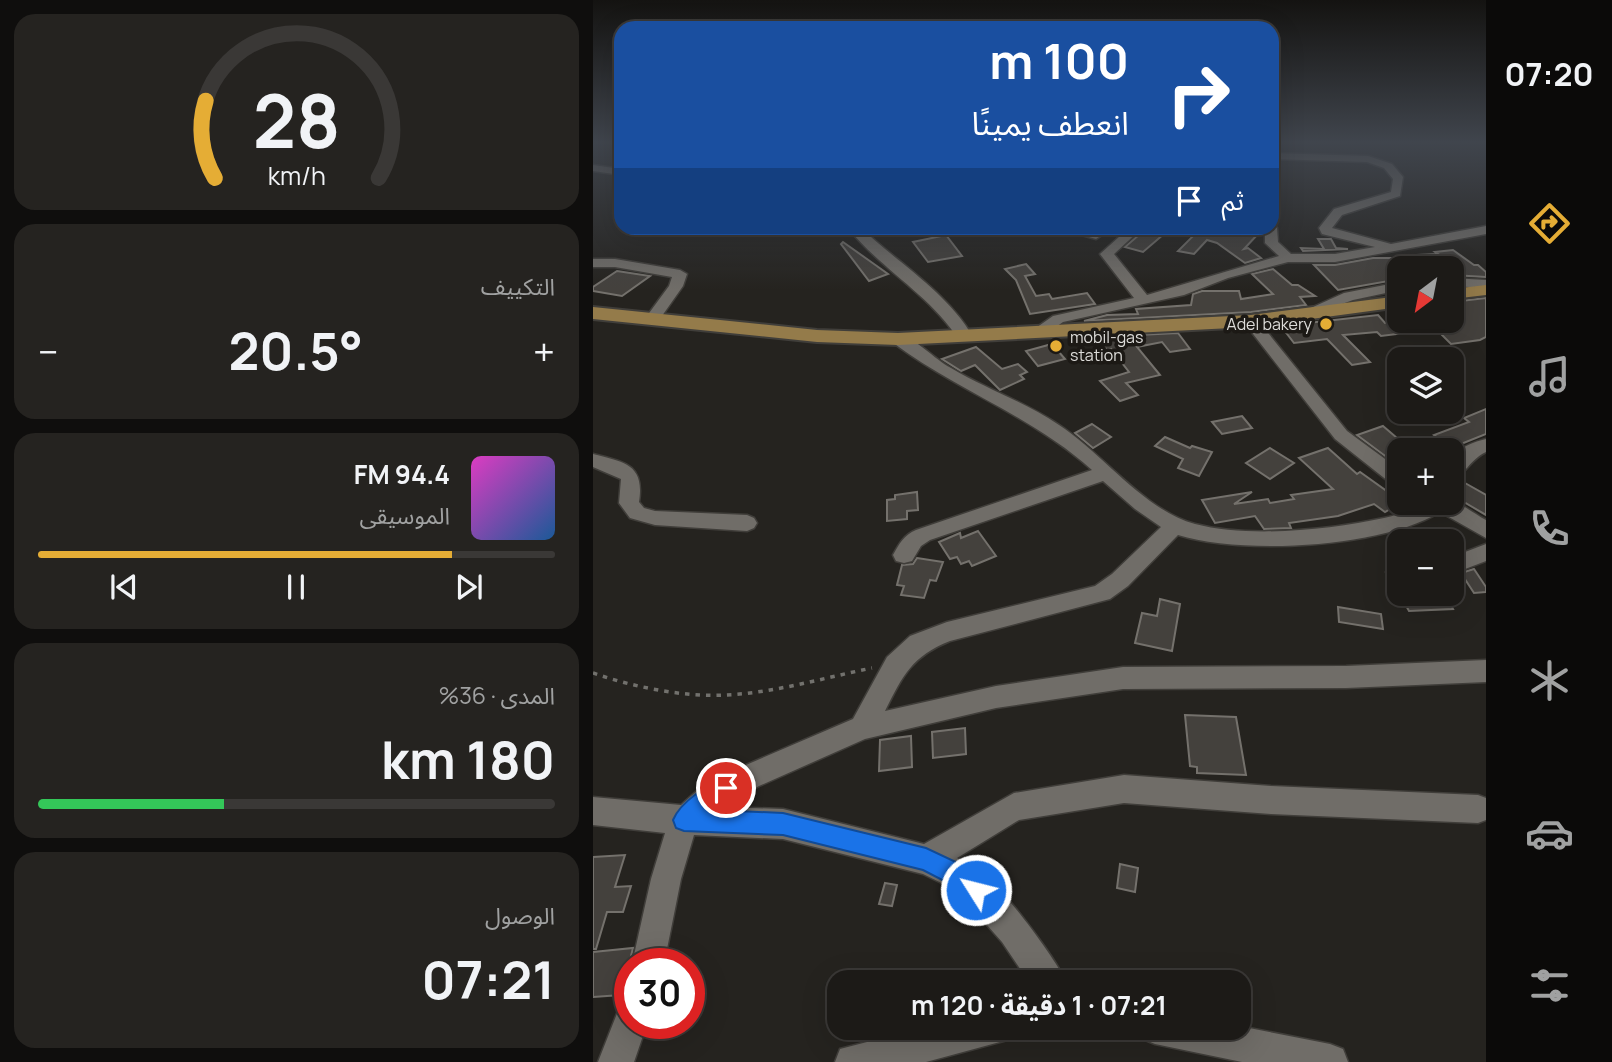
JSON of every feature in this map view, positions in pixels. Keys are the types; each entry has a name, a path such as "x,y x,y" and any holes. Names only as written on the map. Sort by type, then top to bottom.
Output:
{"main road":[{"path":"1465,292 1486,290"},
{"path":"593,313 818,336 898,339 1251,321 1387,303"}],"street":[{"path":"1397,191 1396,194 1338,212 1325,228 1327,231 1379,244 1413,245"},
{"path":"1038,333 1058,319 1143,300 1288,258 1335,258 1486,230"},
{"path":"861,235 961,326 965,337"},
{"path":"1098,235 1099,244 1108,251"},
{"path":"1108,251 1127,235"},
{"path":"1271,235 1272,243 1288,258"},
{"path":"1108,251 1108,257 1143,300"},
{"path":"593,263 615,263 680,274 676,286 651,320"},
{"path":"1465,283 1486,284"},
{"path":"1309,312 1349,296 1387,289"},
{"path":"1251,321 1341,435 1387,470"},
{"path":"898,339 952,376 1025,411 1052,428 1175,525 1214,536 1342,533 1410,520 1419,515"},
{"path":"1464,457 1486,445"},
{"path":"593,460 620,469 630,476 632,486 629,503 637,513 655,518 747,523"},
{"path":"904,555 913,540 923,535 1106,472"},
{"path":"1460,515 1486,530"},
{"path":"862,728 896,664 919,643 947,632 1102,593 1120,580 1175,525"},
{"path":"1464,561 1486,552"},
{"path":"651,948 666,880 684,820 710,797 726,788 862,728 995,698 1123,678 1346,677 1486,671"},
{"path":"926,860 1014,807 1124,789 1271,800 1478,809"},
{"path":"593,811 684,820 783,824 926,860 967,879 1013,931 1041,970"},
{"path":"616,1062 624,1039"},
{"path":"853,1062 944,1040"},
{"path":"1220,1040 1330,1062"}],"path":[{"path":"593,673 677,691 723,695 797,685 896,664"}],"building":[{"path":"946,235 962,256 928,262 913,242"},
{"path":"1139,235 1163,235 1143,252 1125,247"},
{"path":"1194,235 1257,235 1244,249 1248,248 1261,258 1245,263 1217,243 1207,240 1194,254 1178,251"},
{"path":"1318,239 1331,239 1336,248 1348,249 1303,251 1301,248 1324,249"},
{"path":"843,242 888,274 869,281 841,244"},
{"path":"1453,250 1461,256 1397,256 1438,254 1435,252"},
{"path":"1387,258 1387,281 1338,290 1314,265 1335,265"},
{"path":"1465,259 1486,272 1486,277 1465,276"},
{"path":"1026,264 1035,274 1025,276 1036,296 1049,294 1052,299 1087,293 1095,304 1030,314 1016,280 1005,269"},
{"path":"1273,269 1292,285 1298,285 1315,296 1300,297 1306,305 1251,312 1084,321 1107,315 1138,314 1136,309 1191,305 1193,294 1202,291 1239,291 1241,299 1273,294 1252,274"},
{"path":"617,271 650,276 622,296 593,291 593,287"},
{"path":"1486,298 1486,337 1451,344 1440,333 1465,332 1465,300"},
{"path":"1378,315 1387,323 1387,333 1405,333 1381,336 1377,332 1343,335 1370,362 1352,365 1327,339 1294,343 1281,326"},
{"path":"1178,333 1190,349 1170,352 1162,342 1137,347 1160,375 1126,383 1138,395 1120,401 1100,381 1129,372 1111,349 1107,350 1097,337"},
{"path":"1052,344 1065,359 1038,366 1026,351"},
{"path":"976,347 1002,369 1018,364 1027,372 1020,375 1024,379 1000,390 975,365 961,371 942,359"},
{"path":"1486,409 1486,434 1464,443 1464,438 1438,438 1434,435 1469,422 1464,418"},
{"path":"1242,416 1252,428 1222,434 1212,422"},
{"path":"1092,424 1111,437 1093,448 1075,433"},
{"path":"1383,426 1397,438 1387,438 1387,457 1357,435"},
{"path":"1165,437 1190,448 1192,446 1212,452 1199,476 1178,468 1183,459 1155,446"},
{"path":"1270,448 1294,463 1270,479 1246,463"},
{"path":"1328,448 1357,474 1360,472 1387,491 1387,511 1374,504 1338,516 1289,523 1291,528 1264,529 1255,516 1215,523 1202,500 1252,492 1234,504 1268,499 1270,503 1294,499 1291,495 1333,489 1299,458"},
{"path":"1464,484 1486,495 1486,515 1464,502"},
{"path":"917,492 918,510 907,511 907,519 887,521 887,500 895,499 895,495"},
{"path":"978,531 996,556 972,566 969,561 961,564 957,557 950,559 939,542 960,533 961,538"},
{"path":"917,558 943,562 936,581 930,580 924,598 901,595 904,586 897,585 902,565 913,564"},
{"path":"1474,569 1486,587 1486,592 1474,593 1464,578 1464,572"},
{"path":"1160,599 1180,604 1172,651 1135,643 1142,613 1157,616"},
{"path":"1406,606 1451,606 1453,609 1409,611"},
{"path":"1338,607 1381,614 1383,629 1339,622"},
{"path":"1185,715 1236,717 1246,775 1197,773 1197,767 1190,766"},
{"path":"965,728 966,754 933,758 932,732"},
{"path":"911,736 912,767 879,771 880,740"},
{"path":"625,855 615,887 631,886 623,912 607,912 596,949 593,949 593,857"},
{"path":"1120,864 1138,868 1135,892 1117,888"},
{"path":"885,883 897,885 892,906 879,904"},
{"path":"614,950 614,996 593,997 593,952"}],"place":[{"name":"Adel bakery","path":"1326,324"},
{"name":"mobil-gas station","path":"1056,346"}],"route":[{"path":"726,788 710,797 684,820 783,824 926,860 967,879 976,890"}]}
